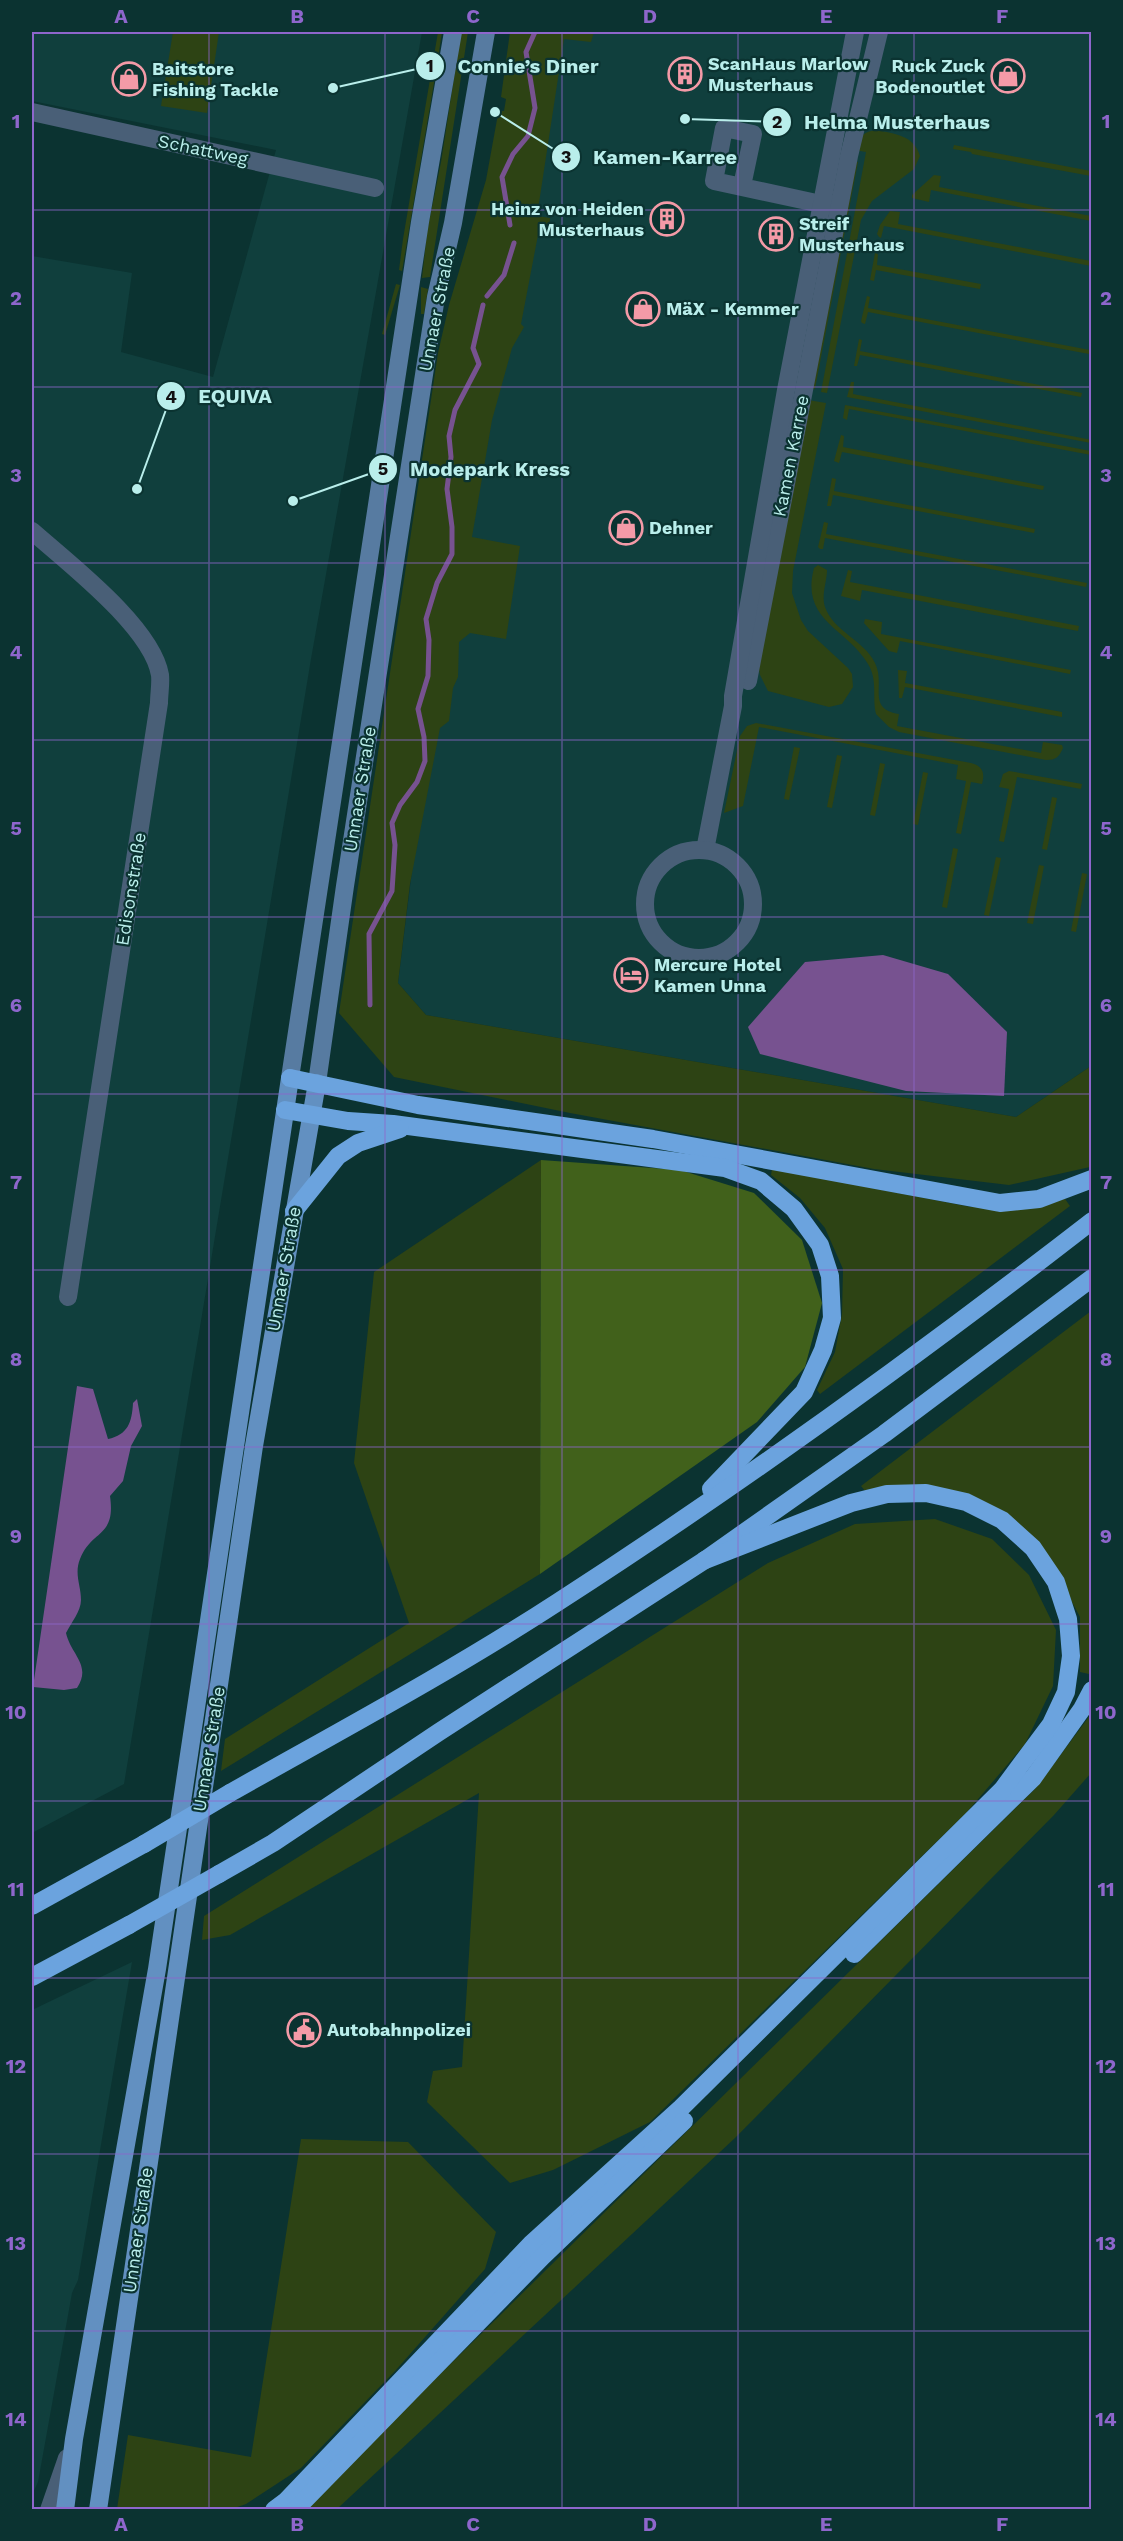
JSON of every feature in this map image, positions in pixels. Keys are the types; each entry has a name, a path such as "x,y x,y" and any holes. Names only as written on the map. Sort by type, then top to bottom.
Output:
{"highway":[{"path":"290,1078 418,1105 653,1139 1000,1203 1039,1199 1092,1179"},
{"path":"285,1110 725,1168 760,1181 794,1209 820,1245 830,1276 832,1317 823,1350 804,1392 681,1520"},
{"path":"294,1211 338,1156 358,1143 379,1134 410,1127"},
{"path":"32,1906 144,1844 557,1603 681,1520 963,1321 1092,1221"},
{"path":"32,1977 273,1843 439,1732 705,1560 884,1434 1092,1278"},
{"path":"274,2510 286,2501 531,2244 681,2108 1002,1790 1051,1724 1066,1692 1071,1656 1068,1618 1056,1582 1033,1548 1002,1520 966,1502 926,1493 887,1494 851,1503 705,1560"},
{"path":"296,2510 543,2256 660,2145 1033,1778 1082,1709 1092,1690"}],"main road":[{"name":"Unnaer Straße","path":"65,2510 74,2439 157,1969 420,222 453,32"},
{"name":"Unnaer Straße","path":"98,2510 253,1458 317,1083 345,886 436,297 453,223 486,32"}],"street":[{"name":"Kamen Karree","path":"705,850 733,706 786,390 855,32"},
{"name":"Kamen Karree","path":"733,706 747,682 840,204 879,32"},
{"name":"Schattweg","path":"32,112 375,188"},
{"path":"742,186 821,204 840,204"},
{"name":"Edisonstraße","path":"32,531 133,624 150,647 160,675 159,703 68,1297"},
{"path":"691,850 705,850 725,857 744,874 752,897 752,909 744,933 736,942 716,955 692,957 670,949 654,933 648,922 645,899 652,876 669,859 691,850"},
{"path":"49,2510 74,2439"}],"shaded area":[{"path":"33,32 422,32 311,659 124,1784 32,1833 32,256 132,273 121,352 213,377 276,150 32,101"},
{"path":"517,32 1091,32 1091,1066 1016,1117 426,1015 398,983"},
{"path":"883,955 948,974 1007,1032 1004,1096 906,1091 760,1054 748,1027 805,962"},
{"path":"77,1386 93,1389 108,1439 120,1434 128,1427 133,1403 137,1399 142,1426 131,1446 123,1481 110,1496 110,1519 102,1532 85,1549 78,1564 81,1604 66,1633 79,1660 82,1673 77,1688 64,1690 33,1687"},
{"path":"132,1962 78,2280 72,2293 38,2482 32,2495 32,2010"}],"green space":[{"path":"173,32 219,32 207,113 161,106"},
{"path":"438,32 442,32 402,271 399,270 403,239"},
{"path":"461,32 468,32 430,277 422,278 427,232 441,162"},
{"path":"510,32 594,32 591,42 564,39 537,216 550,218 549,232 564,235 564,238 538,235 521,324 524,327 512,348 492,420 472,537 520,546 506,639 470,633 459,642 458,677 453,688 449,721 440,728 410,884 398,983 426,1015 1016,1117 1091,1066 1092,1166 1009,1185 874,1169 570,1113 394,1077 339,1013 438,353 449,305 486,180 498,114 499,111 504,111 506,99 501,97"},
{"path":"876,130 903,137 913,144 920,156 914,169 872,201 861,220 827,393 821,392 866,152 855,150 862,136"},
{"path":"954,145 1091,171 1091,176 972,154 953,149"},
{"path":"853,161 858,162 815,389 810,388"},
{"path":"934,175 941,176 939,187 1091,216 1091,221 931,190 929,202 912,198 912,195"},
{"path":"890,211 900,212 898,224 1091,261 1091,266 884,226 881,238 877,234 880,225"},
{"path":"875,253 878,254 877,265 981,284 980,289 876,270 874,281 870,280"},
{"path":"396,284 400,285 385,335 382,334"},
{"path":"421,287 428,289 424,314 421,314"},
{"path":"867,296 870,297 868,308 1090,350 1089,354 868,312 865,324 861,321"},
{"path":"859,339 862,340 860,351 1082,393 1081,397 860,355 857,366 854,366"},
{"path":"851,382 854,382 853,394 1087,439 1091,440 1091,443 847,397"},
{"path":"808,400 826,403 793,571 792,593 801,620 808,631 852,674 853,687 842,704 829,707 768,691 760,675 758,664"},
{"path":"845,405 1091,451 1091,455 849,409 847,420 843,418"},
{"path":"841,435 844,436 843,447 1044,486 1043,490 842,452 839,463 834,461"},
{"path":"832,478 836,479 834,491 1035,529 1034,533 833,495 831,506 827,506"},
{"path":"824,522 828,523 826,534 1087,583 1086,587 825,538 823,549 820,549 818,547"},
{"path":"818,565 827,570 825,607 835,623 864,648 875,663 878,671 880,701 883,707 899,714 897,726 1041,753 1043,742 1062,745 1063,748 1058,756 1055,759 1046,760 899,732 889,727 876,714 874,682 868,664 849,641 819,612 811,586 814,568"},
{"path":"848,570 852,571 850,582 1079,626 1078,631 862,590 860,601 841,596"},
{"path":"865,619 882,622 881,634 1071,670 1070,674 900,641 897,653 889,651 864,623"},
{"path":"898,670 907,671 905,683 1062,712 1062,717 905,687 902,698 899,698"},
{"path":"756,723 971,763 982,771 982,784 971,782 961,834 956,833 966,781 956,779 958,765 759,727 743,806 724,813 740,736 747,726"},
{"path":"794,747 800,748 789,800 784,799"},
{"path":"837,755 842,756 832,808 827,807"},
{"path":"880,763 885,764 875,816 870,815"},
{"path":"1009,771 1082,784 1081,789 1017,777 1004,842 999,841 1009,789 999,787 1003,774"},
{"path":"923,772 928,773 918,825 913,824"},
{"path":"1052,797 1057,798 1047,850 1042,849"},
{"path":"953,848 958,849 947,908 942,907"},
{"path":"996,857 1001,858 989,916 984,915"},
{"path":"1039,865 1044,866 1033,924 1027,923"},
{"path":"1082,873 1087,874 1076,932 1071,931"},
{"path":"541,1160 540,1574 221,1771 225,1739 409,1623 354,1463 374,1272"},
{"path":"541,1160 680,1170 754,1193 802,1240 822,1303 805,1367 757,1422 540,1574"},
{"path":"772,1169 971,1207 1010,1207 1065,1199 1070,1206 820,1394 817,1390 835,1352 842,1314 843,1269 825,1228 800,1198 771,1175"},
{"path":"1091,1311 1092,1667 1089,1674 1080,1672 1080,1617 1050,1561 1005,1515 866,1492 861,1486"},
{"path":"935,1519 992,1539 1029,1575 1056,1630 1053,1686 1025,1744 967,1812 650,2122 553,2170 510,2183 427,2102 433,2071 462,2067 479,1793 230,1935 202,1940 204,1916 768,1563 855,1524"},
{"path":"1091,1714 1091,1773 1054,1815 735,2138 337,2509 302,2510 1036,1788"},
{"path":"301,2139 408,2142 496,2232 485,2269 396,2370 301,2468 246,2504 232,2509 117,2509 128,2435 251,2457"}],"waterway":[{"path":"510,225 502,177 513,154 528,136 535,108 526,52 535,32"},
{"path":"487,296 504,275 514,243"},
{"path":"370,1005 369,934 392,891 395,845 392,823 400,805 417,782 425,761 424,737 418,709 428,676 429,640 426,619 437,583 452,554 452,527 447,489 451,457 449,436 455,410 479,364 473,348 483,305"}],"place":[{"name":"ScanHaus Marlow Musterhaus","path":"685,74"},
{"name":"Ruck Zuck Bodenoutlet","path":"1008,76"},
{"name":"Baitstore Fishing Tackle","path":"129,79"},
{"name":"Connie’s Diner","path":"333,88"},
{"name":"Kamen-Karree","path":"495,112"},
{"name":"Helma Musterhaus","path":"685,119"},
{"name":"Heinz von Heiden Musterhaus","path":"667,219"},
{"name":"Streif Musterhaus","path":"776,234"},
{"name":"MäX - Kemmer","path":"643,309"},
{"name":"EQUIVA","path":"137,489"},
{"name":"Modepark Kress","path":"293,501"},
{"name":"Dehner","path":"626,528"},
{"name":"Mercure Hotel Kamen Unna","path":"631,975"},
{"name":"Autobahnpolizei","path":"304,2030"}]}
